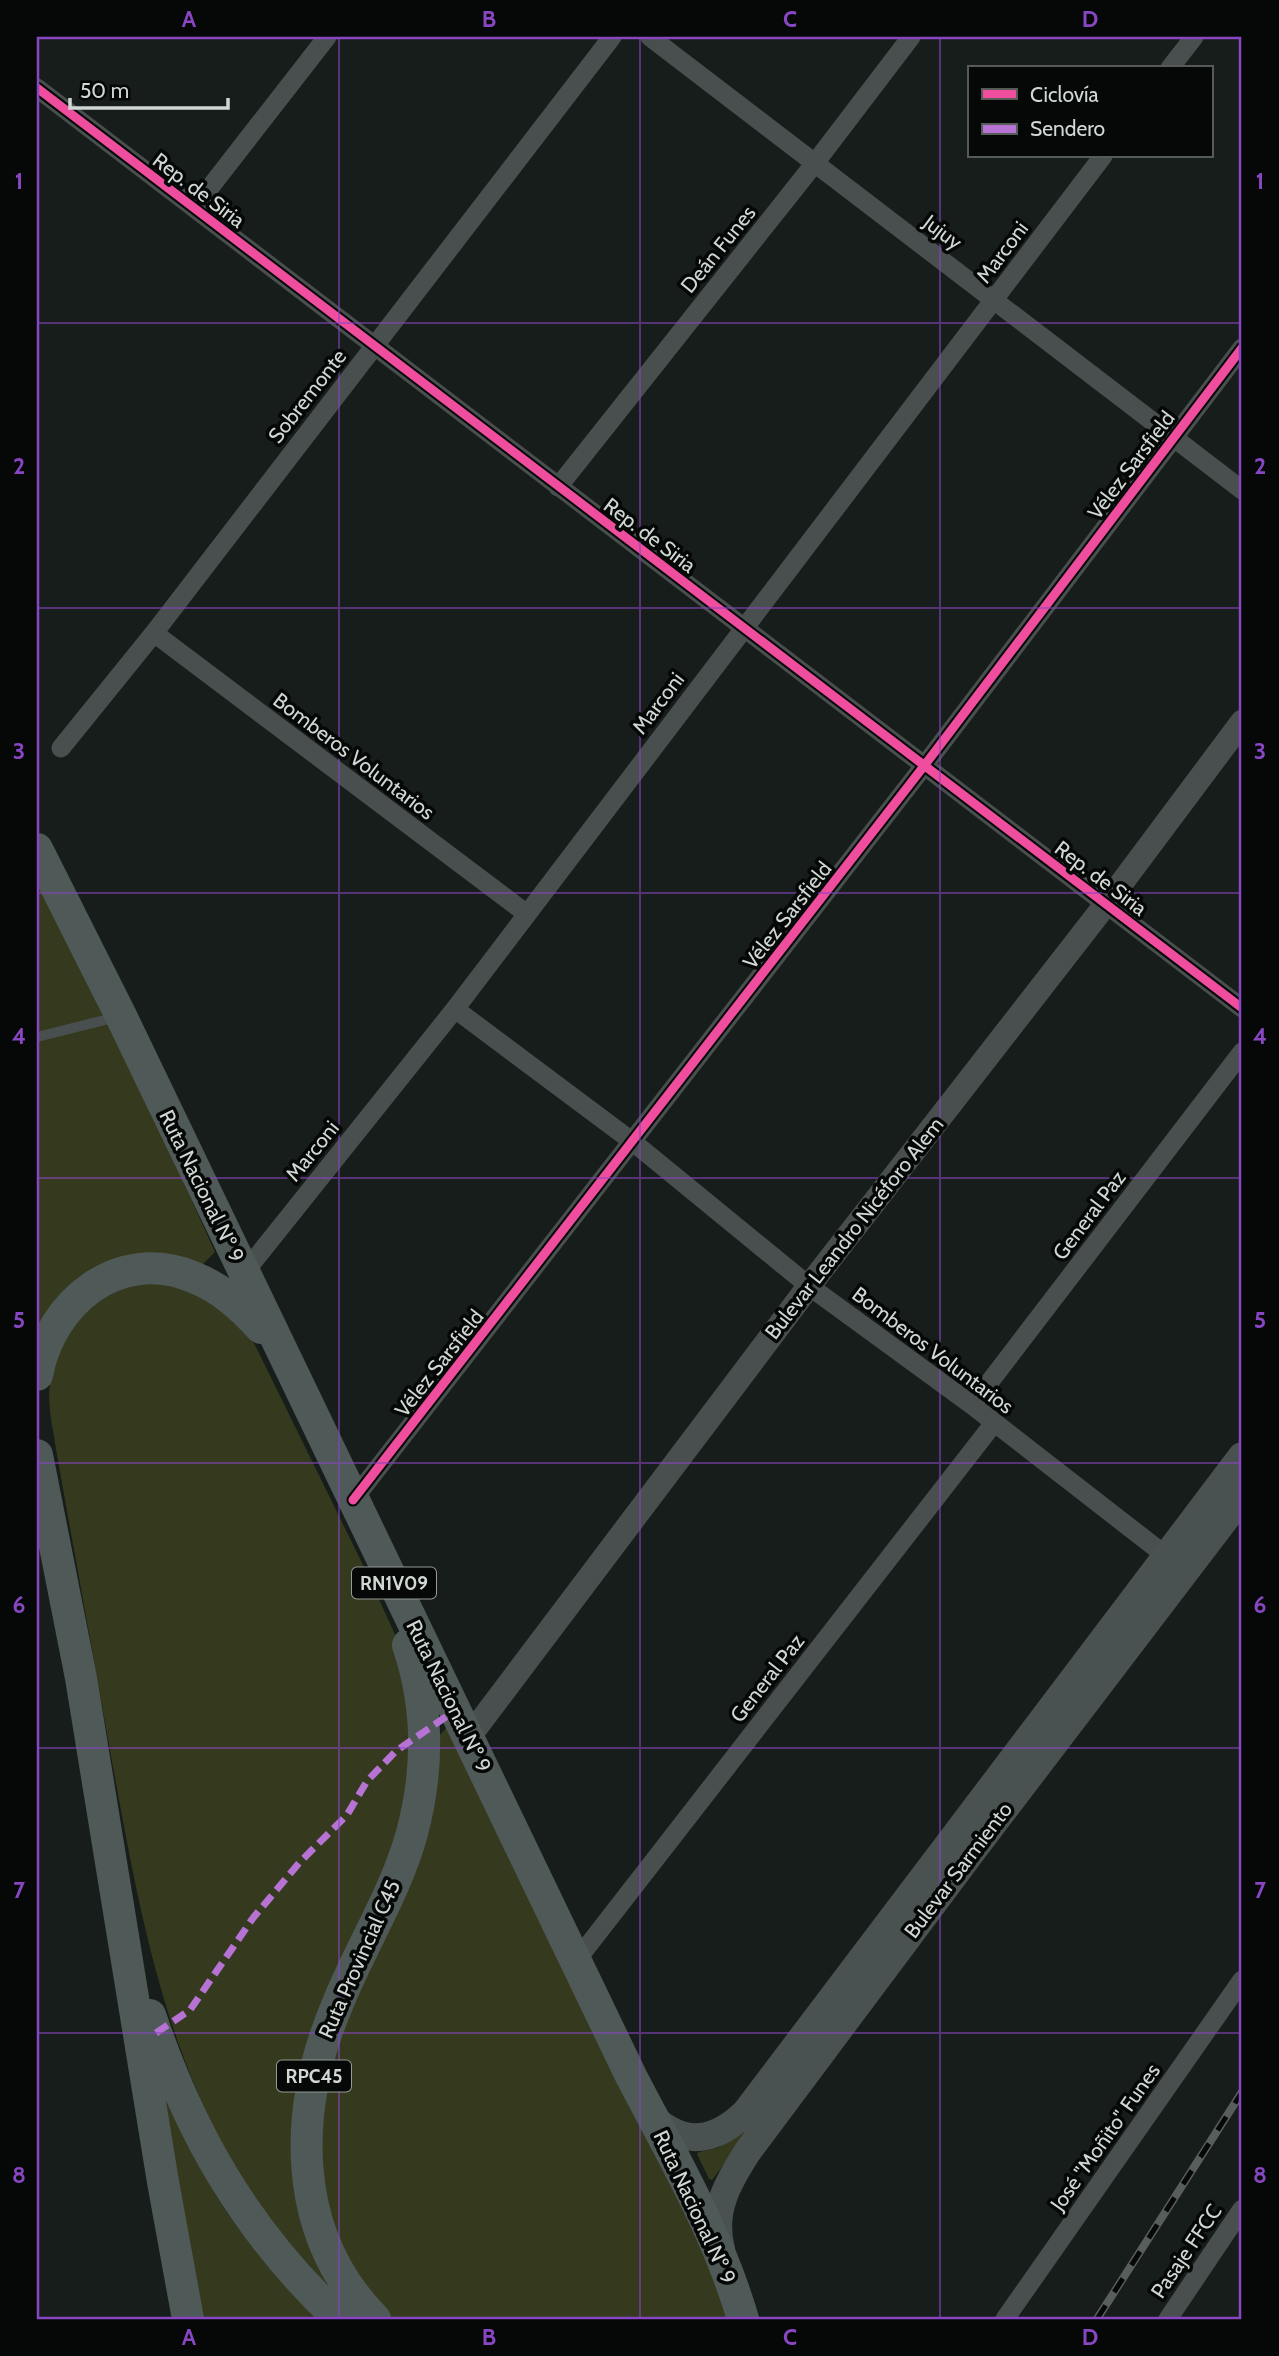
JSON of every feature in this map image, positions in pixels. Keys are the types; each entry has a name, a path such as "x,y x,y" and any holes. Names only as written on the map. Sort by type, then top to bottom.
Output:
{"main road":[{"name":"Ruta Nacional Nº 9","path":"37,849 121,1016 724,2262 743,2319"},
{"name":"RN1V09","path":"37,1375 44,1348 64,1311 97,1283 141,1270 172,1271 190,1275 225,1293 244,1309 281,1350"},
{"path":"37,1455 81,1678 187,2319"},
{"name":"Bulevar Sarmiento","path":"724,2262 717,2226 723,2197 763,2111 1176,1564 1242,1456"},
{"name":"Bulevar Sarmiento","path":"1176,1564 1242,1497"},
{"name":"Ruta Provincial C45","path":"375,1543 410,1650 424,1711 424,1767 411,1834 396,1876 330,2023 316,2066 308,2110 306,2152 310,2192 328,2253 353,2296 375,2319"},
{"path":"114,1871 147,2007 170,2068 212,2160 255,2228 312,2294 339,2319"},
{"name":"Bulevar Sarmiento","path":"652,2117 671,2132 694,2138 707,2136 763,2111"}],"street":[{"path":"194,208 327,37"},
{"name":"Sobremonte","path":"61,748 154,633 611,37"},
{"name":"Jujuy","path":"650,37 1242,490"},
{"name":"Deán Funes","path":"558,487 815,163 911,37"},
{"path":"1172,66 1194,37"},
{"name":"Rep. de Siria","path":"37,88 1242,1008"},
{"name":"Marconi","path":"244,1273 455,1009 1101,158"},
{"name":"Vélez Sarsfield","path":"353,1500 924,766 1242,348"},
{"name":"Bomberos Voluntarios","path":"154,633 527,914"},
{"name":"Bulevar Leandro Nicéforo Alem","path":"469,1737 809,1286 1105,904 1242,722"},
{"name":"Bomberos Voluntarios","path":"455,1009 633,1142 809,1286 972,1405 1176,1564"},
{"name":"General Paz","path":"972,1405 1242,1052"},
{"name":"General Paz","path":"576,1961 994,1423"},
{"name":"José \"Moñito\" Funes","path":"1005,2319 1242,1980"},
{"name":"Pasaje FFCC","path":"1168,2319 1242,2209"}],"lane":[{"path":"37,1037 121,1016"}],"green space":[{"path":"37,866 62,915 215,1252 200,1267 179,1261 37,1330"},
{"path":"146,1282 189,1288 239,1323 255,1345 397,1639 417,1723 398,1835 307,2049 334,2294 249,2190 203,2104 183,2057 153,1958 120,1807 56,1449 49,1392 51,1375 61,1348 76,1323 106,1297"},
{"path":"449,1725 681,2199 731,2319 388,2319 341,2256 320,2176 324,2090 436,1739"},
{"path":"163,2082 198,2161 227,2213 272,2269 322,2319 199,2319"},
{"path":"744,2130 747,2134 712,2180 709,2179 697,2154 718,2148"}],"railway":[{"path":"1097,2319 1242,2092"}],"marked path":[{"path":"156,2033 190,2010 253,1918 299,1863 347,1815 367,1781 396,1751 456,1710"}],"cycle path":[{"path":"37,88 1242,1008"},
{"path":"353,1500 924,766 1242,348"}]}
